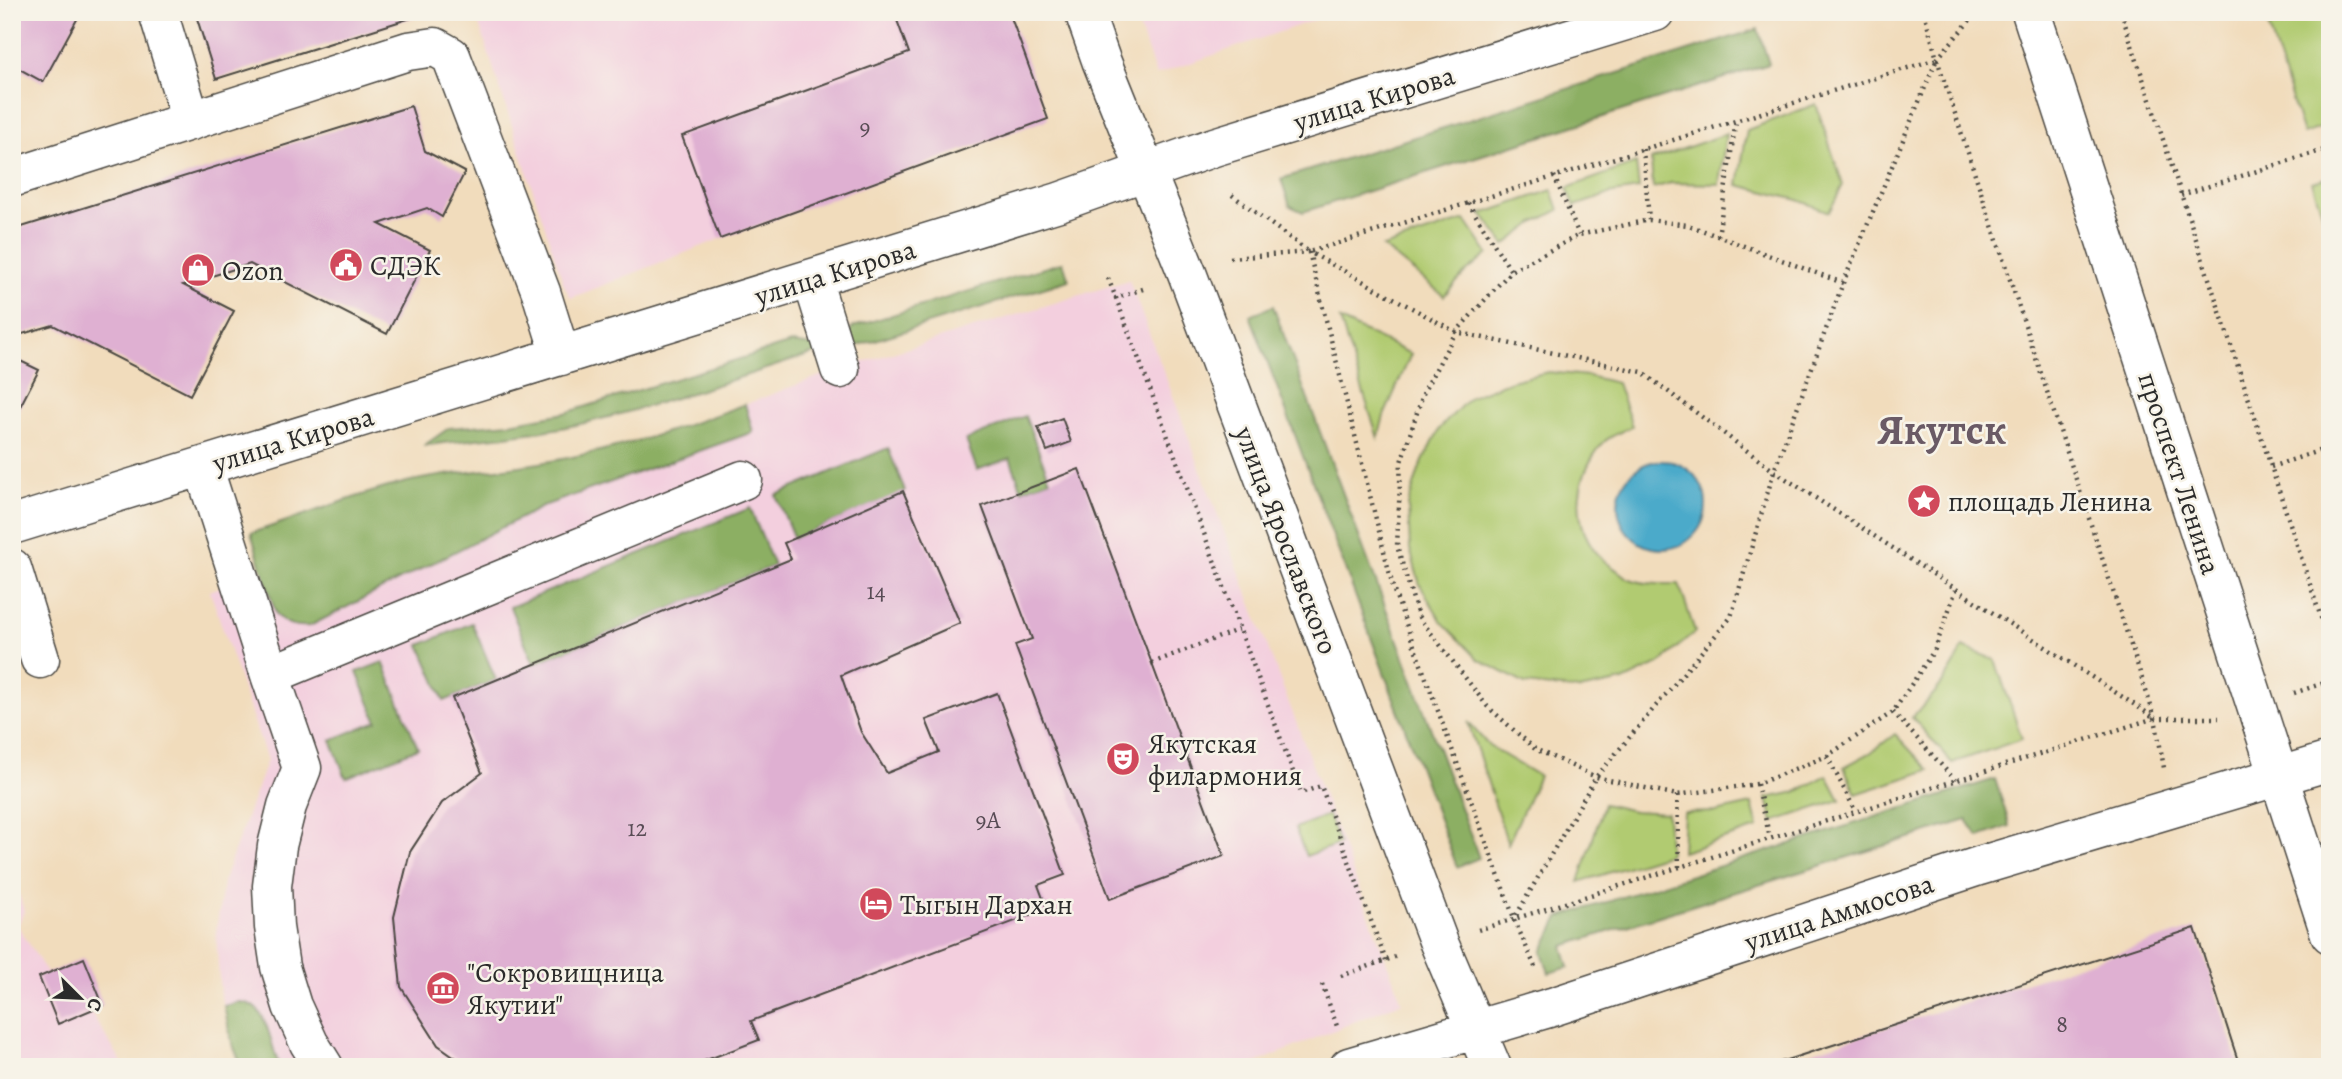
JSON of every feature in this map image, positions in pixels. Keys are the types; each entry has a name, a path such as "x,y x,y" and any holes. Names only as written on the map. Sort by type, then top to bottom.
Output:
{"street":[{"path":"158,12 191,121"},
{"name":"улица Ярославского","path":"1084,12 1192,286 1439,943 1492,1067"},
{"name":"улица Кирова","path":"12,525 1059,202 1214,146 1655,12"},
{"name":"проспект Ленина","path":"2031,12 2330,934"},
{"path":"12,178 408,51 435,47 451,56 541,292 561,356"},
{"path":"812,279 840,369"},
{"path":"203,467 302,768 287,806 277,846 272,886 274,927 280,967 292,1006 309,1043 324,1067"},
{"path":"270,675 743,480"},
{"path":"12,568 40,659"},
{"name":"улица Аммосова","path":"1344,1050 1476,1029 1979,866 2330,761"}],"path":[{"path":"1924,12 1937,59 2154,718 2164,768"},
{"path":"1514,919 1596,777 1731,617 1774,471 1843,284 1937,59 1977,12"},
{"path":"2121,12 2330,645"},
{"path":"1230,258 1309,252 1937,59"},
{"path":"1718,236 1736,121"},
{"path":"2181,195 2330,148"},
{"path":"1643,149 1648,220"},
{"path":"1554,176 1578,235"},
{"path":"1232,195 1309,252 1456,332 1642,372 1774,471 2154,718"},
{"path":"1468,203 1510,271"},
{"path":"1843,284 1688,225 1648,220 1578,235 1510,271 1456,332 1424,390 1401,462 1397,546 1418,616 1487,706 1535,749 1596,777 1677,795 1757,784 1827,756 1893,712 1936,649 1956,590"},
{"path":"1309,252 1394,591 1514,919 1540,976"},
{"path":"1108,278 1301,793 1321,786 1386,961"},
{"path":"1116,298 1143,289"},
{"path":"2271,467 2330,447"},
{"path":"1152,663 1240,629"},
{"path":"1893,712 1955,780"},
{"path":"1478,930 2154,718"},
{"path":"1827,756 1856,812"},
{"path":"1757,784 1770,838"},
{"path":"1677,795 1679,867"},
{"path":"1341,976 1395,957"},
{"path":"1322,984 1344,1050"}],"shaded area":[{"path":"475,12 1009,12 1048,119 720,239 571,298 564,285"},
{"path":"1134,12 1337,12 1156,75"},
{"path":"1129,280 1402,1002 1246,1067 242,1067 232,1043 220,992 216,933 223,882 267,760 210,591 350,535 357,552 828,373"},
{"path":"12,872 24,911 18,926 47,973 39,977 57,1023 90,1011 125,1067 12,1067"}],"green space":[{"path":"2264,12 2321,12 2330,39 2330,125 2303,134"},
{"path":"1758,29 1769,64 1303,212 1290,206 1281,179"},
{"path":"1816,104 1843,185 1829,212 1798,200 1738,185 1747,130"},
{"path":"1726,134 1719,184 1671,183 1653,188 1651,160"},
{"path":"1636,163 1639,189 1613,193 1575,206 1567,188"},
{"path":"2330,177 2330,237 2312,182"},
{"path":"1552,190 1559,210 1534,223 1505,245 1482,214"},
{"path":"1465,220 1488,254 1465,273 1444,296 1383,247"},
{"path":"1063,262 1069,280 853,347 849,332 853,327"},
{"path":"1273,306 1479,858 1457,867 1250,315"},
{"path":"1340,320 1411,354 1384,416 1378,438"},
{"path":"791,343 813,346 822,351 669,400 576,425 423,446 449,428 510,423 565,413"},
{"path":"1548,372 1588,376 1617,383 1632,426 1604,442 1593,457 1581,490 1582,524 1598,555 1625,577 1648,583 1679,584 1695,632 1659,664 1623,681 1579,690 1525,684 1478,659 1442,622 1420,585 1410,549 1408,505 1420,467 1440,428 1470,397 1511,381"},
{"path":"745,404 753,432 546,505 310,626 292,625 276,614 251,533 403,483 596,452"},
{"path":"1025,416 1050,480 1022,490 1010,458 977,470 966,440"},
{"path":"888,448 905,491 794,539 776,495"},
{"path":"750,508 774,566 534,664 510,607"},
{"path":"472,623 496,680 444,701 420,645"},
{"path":"1963,647 1995,660 2022,739 1952,763 1912,717 1941,685"},
{"path":"383,662 418,748 346,778 331,740 377,721 357,672"},
{"path":"1468,722 1489,746 1539,776 1508,844"},
{"path":"1895,734 1929,770 1856,794 1844,767 1870,753"},
{"path":"1827,775 1840,800 1773,822 1767,798 1796,792"},
{"path":"1995,779 2010,826 1979,837 1967,820 1563,946 1569,967 1549,973 1542,952 1559,917"},
{"path":"1604,804 1634,811 1667,813 1669,854 1579,882"},
{"path":"1752,804 1758,828 1682,852 1684,813 1716,812"},
{"path":"1328,815 1339,844 1306,856 1295,828"},
{"path":"239,1002 257,1009 263,1017 280,1067 242,1067 232,1043 224,1006"}],"water":[{"path":"1662,461 1679,464 1693,474 1703,488 1706,505 1703,522 1693,536 1679,546 1662,549 1645,546 1631,536 1621,522 1618,505 1621,488 1631,474 1645,464"}],"building":[{"path":"12,12 81,12 43,82 12,65"},
{"path":"195,12 427,12 427,13 216,79"},
{"path":"894,12 1009,12 1048,119 720,239 682,136 909,53"},
{"path":"411,106 425,151 465,172 442,217 427,208 379,224 430,250 387,334 250,264 183,285 234,311 190,395 53,325 12,337 12,230"},
{"path":"12,357 39,370 12,422"},
{"path":"1062,418 1071,442 1047,451 1038,427"},
{"name":"Якутская филармония","path":"1079,469 1224,856 1110,899 1015,645 1032,639 982,506"},
{"path":"903,491 960,623 841,675 861,732 887,773 939,752 926,720 997,693 1065,875 1038,885 1047,909 751,1021 759,1040 688,1067 469,1067 438,1045 401,987 394,917 410,852 442,803 482,773 452,698 791,559 784,543"},
{"path":"2195,928 2240,1067 1768,1067 1768,1066"},
{"path":"84,958 103,1005 58,1024 39,977"}],"place":[{"name":"СДЭК","path":"346,265"},
{"name":"Ozon","path":"198,270"},
{"name":"площадь Ленина","path":"1924,501"},
{"name":"Якутская филармония","path":"1123,759"},
{"name":"Тыгын Дархан","path":"876,904"},
{"name":"\"Сокровищница Якутии\"","path":"443,988"}],"district":[{"name":"Якутск","path":"1942,429"}]}
